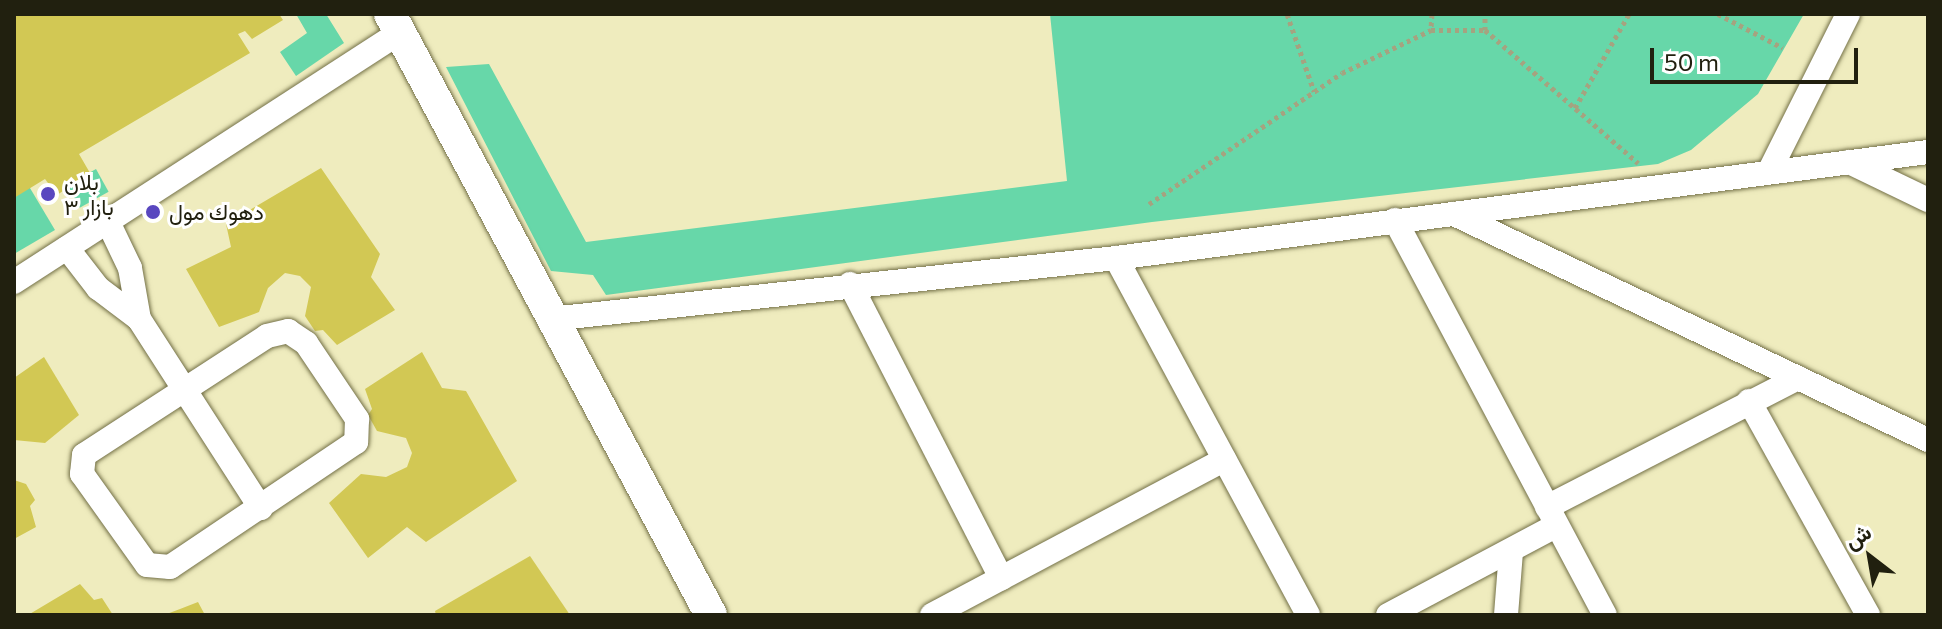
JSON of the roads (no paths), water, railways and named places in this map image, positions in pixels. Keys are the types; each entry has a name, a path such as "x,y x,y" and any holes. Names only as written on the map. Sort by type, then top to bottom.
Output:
{"street":[{"path":"1770,170 1848,14"},
{"path":"14,282 108,222 395,23 711,615"},
{"path":"551,319 850,284 1116,258 1770,170 1928,152"},
{"path":"1849,162 1928,200"},
{"path":"1453,213 1928,440"},
{"path":"1395,220 1605,615"},
{"path":"108,222 130,268 139,319"},
{"path":"67,248 98,288 139,319 261,508"},
{"path":"1116,258 1308,615"},
{"path":"850,284 1001,578"},
{"path":"288,331 306,343 357,419 359,435 351,449 261,508 170,567 154,569 141,559 82,474 81,461 88,451 274,333 288,331"},
{"path":"1388,615 1511,551 1552,516 1749,401 1798,378"},
{"path":"1749,401 1868,615"},
{"path":"932,615 1224,460"},
{"path":"1506,615 1511,551"}],"place":[{"name":"بلان بازار ٣","path":"48,194"},
{"name":"دهوك مول","path":"153,212"}]}
